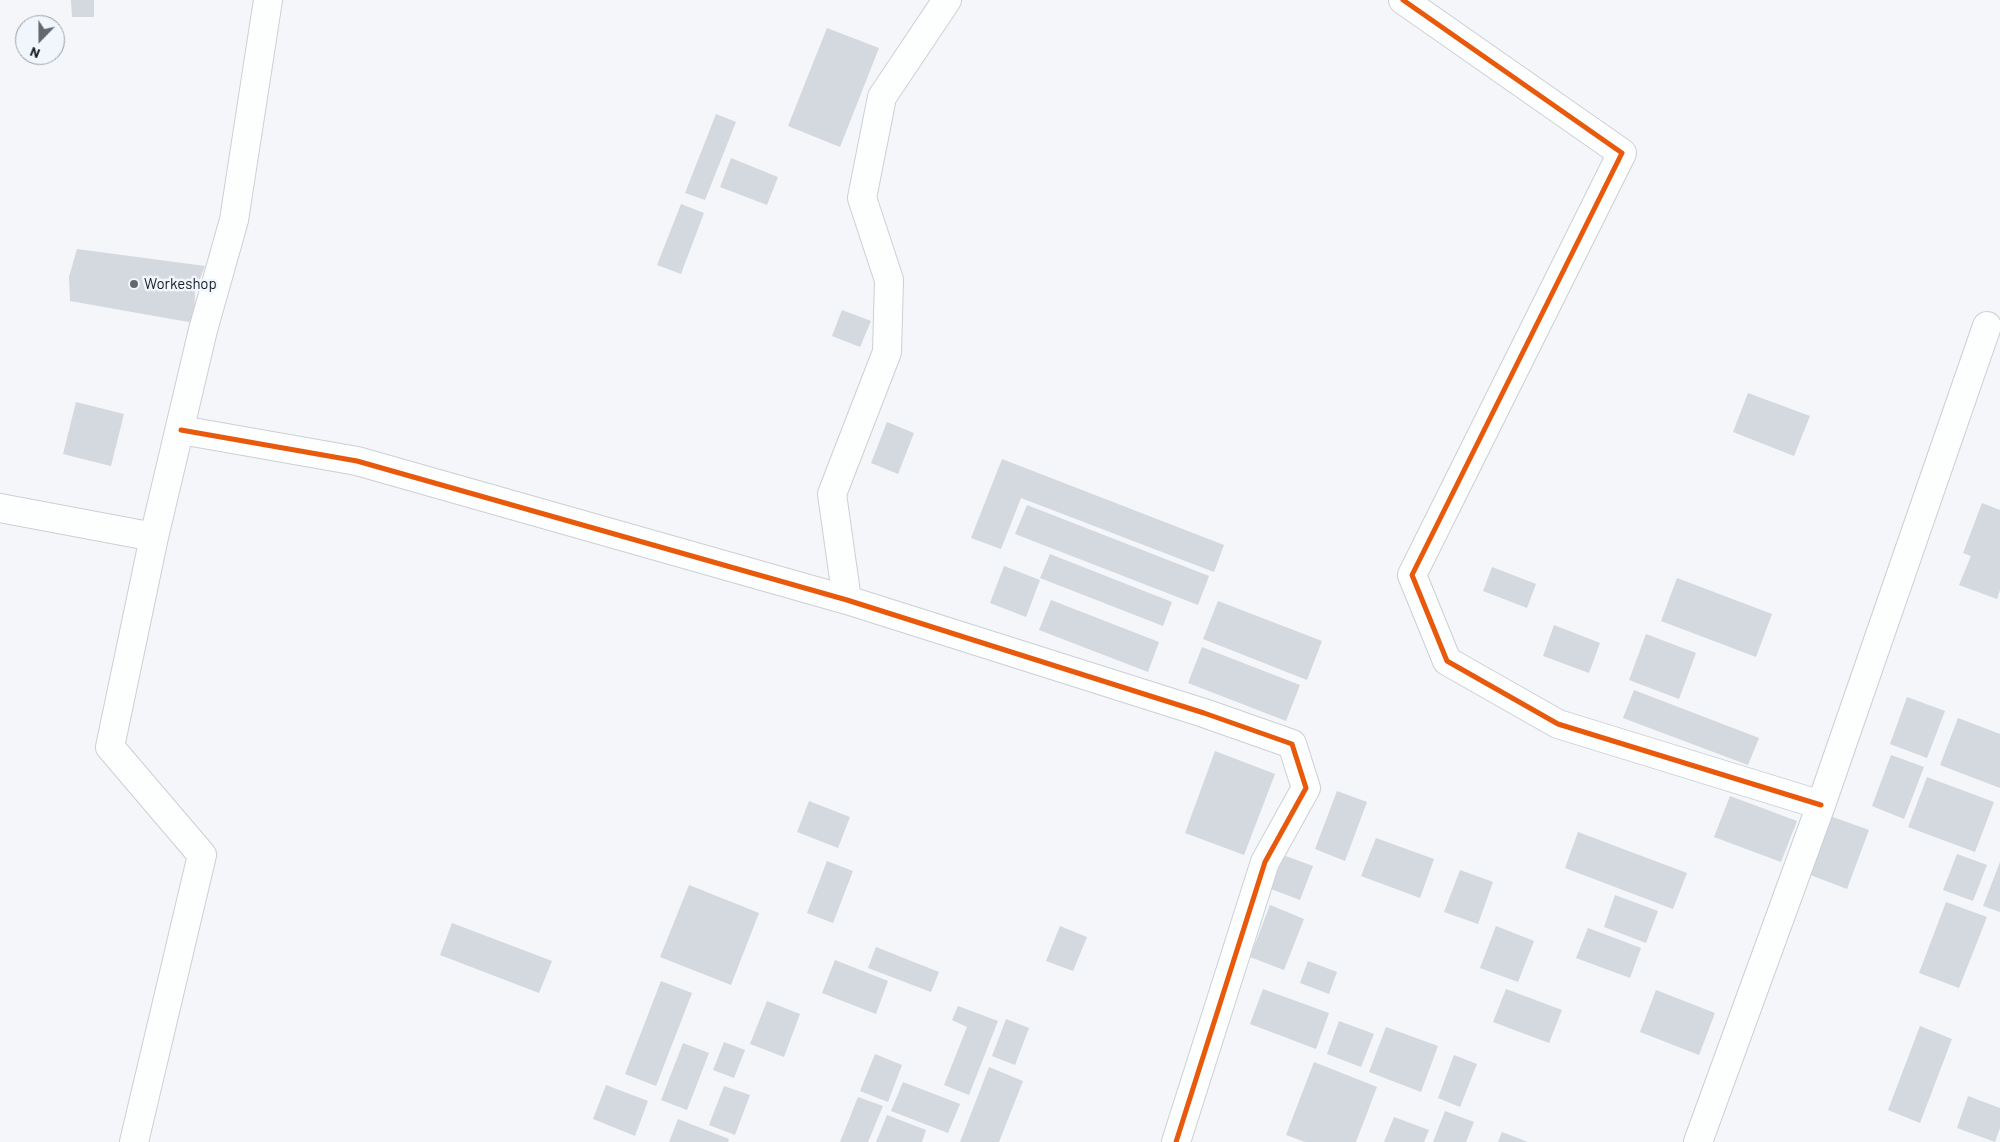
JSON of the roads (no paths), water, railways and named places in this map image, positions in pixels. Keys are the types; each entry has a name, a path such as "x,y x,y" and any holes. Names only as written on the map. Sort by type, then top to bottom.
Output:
{"street":[{"path":"134,1142 202,855 110,747 154,537 181,430 203,330 234,220 268,0"},
{"path":"847,600 832,494 887,352 889,280 862,198 882,97 947,0"},
{"path":"1404,0 1622,154 1412,575 1447,660 1558,724 1821,805"},
{"path":"1698,1142 1821,805 1986,326"},
{"path":"181,430 357,460 847,600 1204,713 1292,744 1306,788 1265,862 1176,1142"},
{"path":"0,508 154,537"}],"place":[{"name":"Workeshop","path":"134,284"}]}
